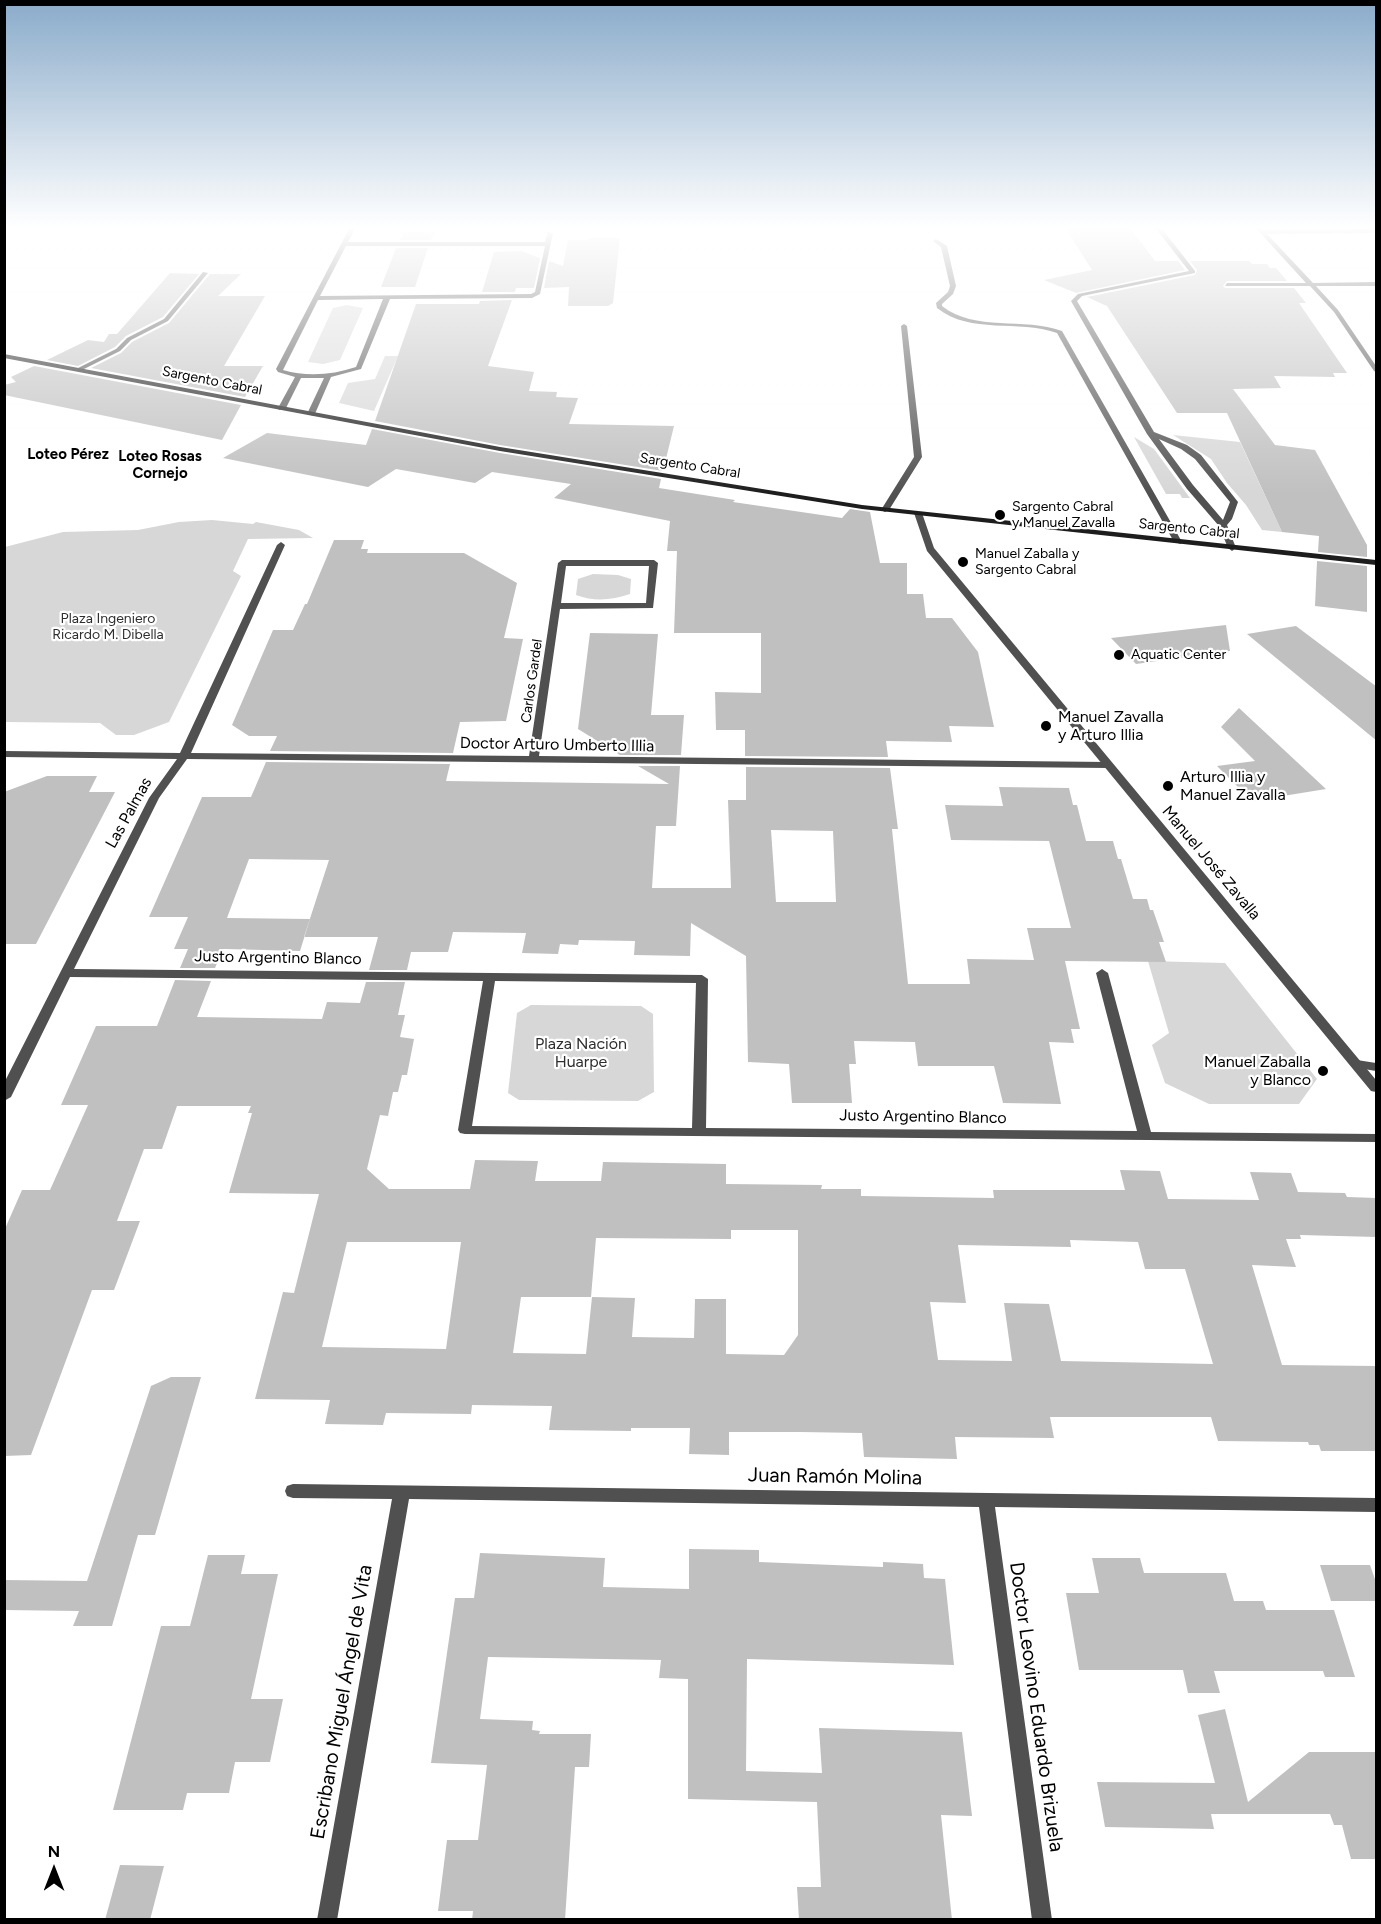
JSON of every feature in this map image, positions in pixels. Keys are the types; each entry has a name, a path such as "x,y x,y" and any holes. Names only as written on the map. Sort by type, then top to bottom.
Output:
{"main road":[{"name":"Sargento Cabral","path":"4,356 500,449 885,510 1377,563"}],"street":[{"path":"78,370 118,350 129,339 166,320 170,315"},
{"path":"307,315 279,369 284,373 329,375 359,368 380,315"},
{"path":"952,315 973,321 1045,327 1060,332 1178,542"},
{"path":"1082,315 1151,434 1190,488 1222,525 1232,548"},
{"path":"1339,315 1377,370"},
{"path":"885,510 918,457 904,326"},
{"path":"282,408 299,375"},
{"path":"311,414 329,375"},
{"path":"1151,434 1184,447 1198,457 1234,502 1228,519 1222,525"},
{"name":"Manuel José Zavalla","path":"918,513 930,549 1377,1088"},
{"name":"Las Palmas","path":"4,1097 154,798 184,756 282,545"},
{"name":"Carlos Gardel","path":"534,759 562,563 654,563 650,606 557,606"},
{"name":"Doctor Arturo Umberto Illia","path":"4,754 1108,765"},
{"name":"Justo Argentino Blanco","path":"66,972 702,979 699,1131"},
{"path":"1102,973 1145,1136"},
{"name":"Justo Argentino Blanco","path":"490,977 465,1130 1377,1138"},
{"path":"1357,1064 1377,1067"},
{"name":"Juan Ramón Molina","path":"292,1491 1377,1505"},
{"name":"Escribano Miguel Ángel de Vita","path":"327,1920 402,1492"},
{"name":"Doctor Leovino Eduardo Brizuela","path":"986,1500 1042,1920"}],"green space":[{"path":"330,315 360,315 340,360 323,364 308,362"},
{"path":"385,356 398,356 374,411 339,403 348,383 375,379"},
{"path":"1173,435 1240,442 1282,532 1262,530 1211,459"},
{"path":"1134,437 1154,449 1190,498 1182,498 1180,494 1166,494"},
{"name":"Plaza Ingeniero Ricardo M. Dibella","path":"212,520 253,524 256,522 299,530 313,538 248,539 233,571 241,576 169,722 134,735 116,735 100,723 5,722 5,547 63,532 138,530 179,522"},
{"path":"593,574 618,575 631,579 630,594 603,599 590,599 576,595 578,579"},
{"path":"1148,961 1225,963 1317,1079 1299,1104 1209,1104 1165,1083 1152,1045 1169,1033"},
{"name":"Plaza Nación Huarpe","path":"531,1005 641,1006 653,1014 654,1092 638,1101 519,1100 508,1093 517,1013"}],"building":[{"path":"134,315 165,315 126,336 115,347 78,366 47,360 88,340 104,342 109,334 117,334"},
{"path":"176,315 254,315 224,366 263,366 245,397 91,368 121,353 132,342 169,323"},
{"path":"412,315 507,315 488,366 534,372 529,391 557,392 556,397 578,398 569,424 674,426 663,471 500,445 375,421"},
{"path":"1113,315 1307,315 1347,373 1333,373 1335,377 1274,376 1281,388 1233,389 1275,445 1315,450 1367,545 1367,557 1318,552 1319,536 1282,532 1227,413 1177,413"},
{"path":"34,366 241,405 222,440 4,395 4,385 16,382 11,377"},
{"path":"372,429 500,453 661,479 659,488 735,500 733,502 842,518 850,509 870,512 880,563 907,563 907,594 923,594 926,618 952,618 978,652 994,727 949,726 952,742 886,741 888,757 745,756 745,730 716,730 715,692 761,693 761,633 674,633 677,551 667,551 670,521 554,498 571,484 492,472 475,483 396,469 368,487 223,458 267,433 366,445"},
{"path":"334,540 364,540 361,549 368,549 367,553 464,553 517,583 504,638 523,639 506,721 460,722 453,753 270,751 277,736 249,736 232,725 273,630 293,630 307,604"},
{"path":"1317,561 1367,566 1367,612 1315,606"},
{"path":"1226,625 1230,651 1136,664 1111,638"},
{"path":"1296,626 1377,687 1377,741 1247,634"},
{"path":"590,633 658,634 651,715 684,715 681,755 620,755 578,729"},
{"path":"1239,708 1326,789 1252,801 1217,766 1255,761 1221,727"},
{"path":"266,762 450,764 446,781 669,784 638,766 680,766 676,826 656,826 652,888 731,888 728,800 746,800 746,767 890,768 898,829 892,829 908,984 970,984 967,959 1034,960 1027,928 1071,928 1049,841 951,840 945,805 1003,806 999,787 1069,788 1073,805 1077,805 1086,841 1113,841 1133,899 1147,899 1164,942 1159,942 1166,962 1065,961 1080,1029 1071,1029 1074,1043 1049,1042 1061,1104 1003,1103 994,1066 918,1066 915,1042 854,1041 856,1064 849,1064 852,1103 792,1103 789,1064 748,1062 746,956 691,923 690,956 634,955 635,941 579,940 578,945 560,944 558,954 522,953 526,933 453,932 448,952 411,952 407,970 369,970 378,937 304,937 300,951 223,949 215,968 180,968 188,949 174,949 188,917 149,917 202,797 251,797","holes":["771,830 833,831 836,902 776,902","249,859 329,860 310,919 227,918"]},
{"path":"47,776 97,776 89,792 115,792 36,944 4,944 4,792"},
{"path":"175,980 211,981 197,1017 322,1019 327,1002 360,1003 366,982 405,982 398,1015 405,1015 400,1037 414,1039 407,1075 402,1075 398,1092 393,1092 388,1116 380,1115 367,1169 389,1189 470,1189 475,1160 538,1161 535,1181 601,1181 603,1162 726,1164 726,1184 822,1185 821,1189 861,1189 861,1196 994,1198 993,1190 1125,1190 1120,1170 1160,1171 1168,1199 1259,1200 1250,1172 1291,1173 1298,1192 1345,1193 1347,1197 1377,1198 1377,1237 1300,1235 1301,1239 1286,1239 1296,1267 1252,1265 1282,1365 1377,1366 1377,1451 1321,1451 1319,1445 1309,1445 1308,1442 1218,1441 1211,1417 1050,1417 1054,1438 955,1437 957,1459 864,1457 862,1433 729,1432 729,1455 689,1454 690,1428 631,1428 631,1431 549,1430 552,1406 472,1405 471,1414 386,1413 383,1425 325,1424 330,1400 255,1399 283,1292 294,1293 319,1194 229,1193 252,1113 248,1113 251,1106 177,1106 162,1149 144,1149 117,1221 140,1221 114,1290 92,1290 31,1455 4,1456 4,1231 22,1190 50,1190 88,1105 61,1105 96,1026 157,1026","holes":["731,1230 798,1230 798,1335 784,1355 726,1354 726,1299 695,1299 694,1338 632,1337 635,1298 592,1297 586,1354 513,1353 521,1297 591,1297 596,1238 731,1239","1070,1240 1138,1242 1145,1269 1185,1269 1213,1364 1061,1361 1049,1304 1004,1303 1012,1361 938,1360 930,1302 966,1303 958,1245 1071,1247","347,1242 461,1242 446,1349 322,1347"]},
{"path":"171,1377 201,1377 155,1535 138,1535 112,1626 73,1626 79,1611 4,1610 4,1580 87,1581 151,1386"},
{"path":"689,1549 759,1550 759,1562 883,1567 883,1562 923,1564 924,1578 945,1579 954,1665 747,1659 746,1771 822,1773 819,1728 962,1732 972,1816 941,1815 952,1920 799,1920 797,1887 821,1887 817,1802 688,1799 688,1679 659,1678 661,1660 488,1657 480,1719 533,1721 532,1730 540,1731 539,1734 591,1734 589,1767 575,1767 565,1920 472,1920 473,1911 438,1911 447,1840 478,1840 487,1765 431,1763 455,1598 474,1598 480,1553 605,1558 603,1587 689,1589"},
{"path":"208,1555 245,1555 241,1574 278,1574 251,1699 283,1699 270,1762 235,1762 229,1793 187,1793 183,1810 113,1810 161,1626 190,1626"},
{"path":"1092,1558 1140,1558 1144,1573 1226,1573 1234,1601 1263,1601 1266,1610 1334,1610 1355,1677 1325,1677 1323,1671 1214,1671 1220,1693 1188,1693 1183,1670 1079,1670 1066,1593 1099,1593"},
{"path":"1320,1565 1370,1565 1377,1585 1377,1601 1331,1601"},
{"path":"1225,1709 1248,1802 1309,1752 1377,1752 1377,1859 1351,1859 1342,1825 1334,1825 1330,1814 1211,1814 1214,1829 1105,1827 1097,1782 1215,1783 1198,1715"},
{"path":"120,1865 164,1866 150,1920 105,1920"}],"place":[{"name":"Sargento Cabral y Manuel Zavalla","path":"1000,515"},
{"name":"Manuel Zaballa y Sargento Cabral","path":"963,562"},
{"name":"Aquatic Center","path":"1119,655"},
{"name":"Manuel Zavalla y Arturo Illia","path":"1046,726"},
{"name":"Arturo Illia y Manuel Zavalla","path":"1168,786"},
{"name":"Manuel Zaballa y Blanco","path":"1323,1071"}],"district":[{"name":"Loteo Pérez","path":"68,455"},
{"name":"Loteo Rosas Cornejo","path":"160,466"}]}
